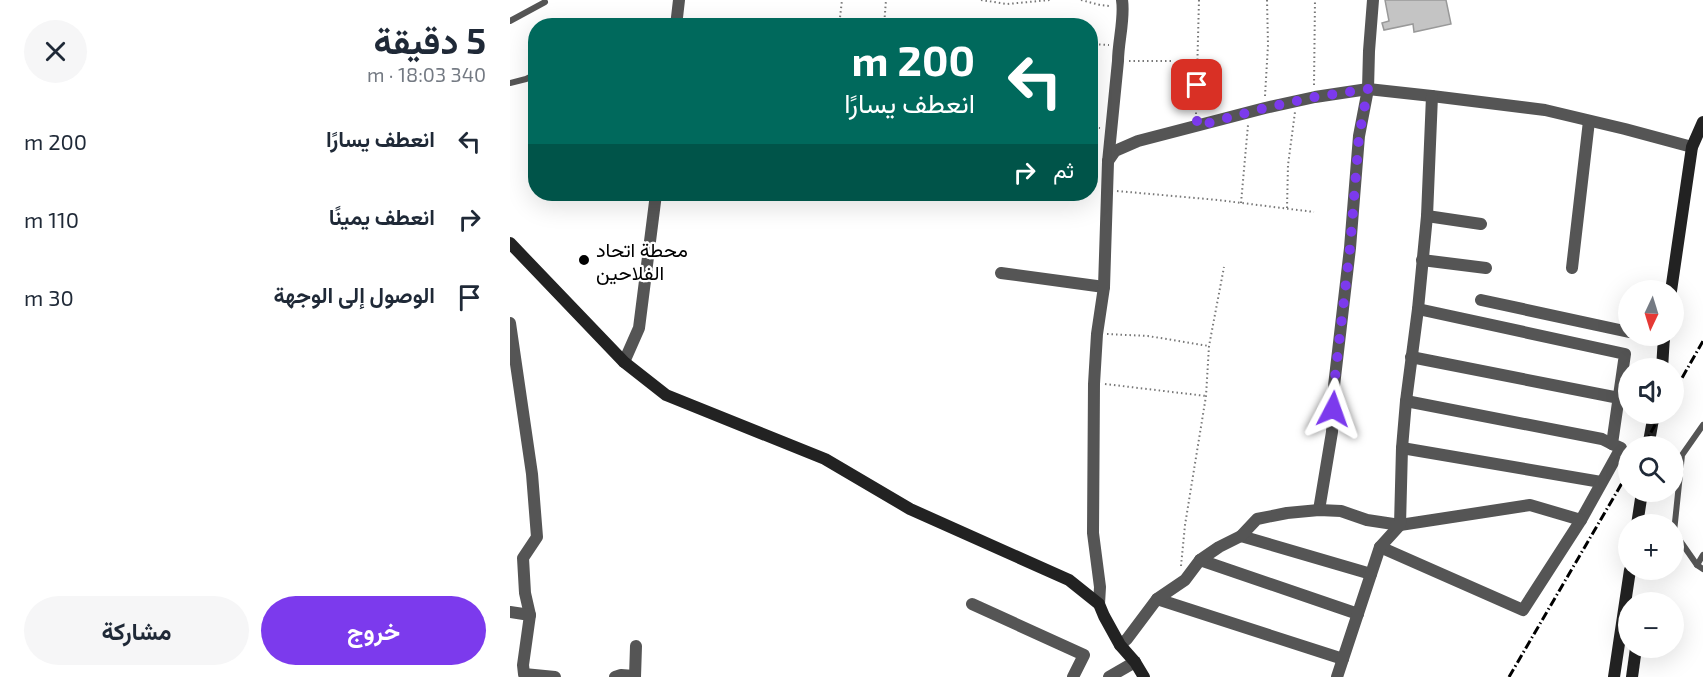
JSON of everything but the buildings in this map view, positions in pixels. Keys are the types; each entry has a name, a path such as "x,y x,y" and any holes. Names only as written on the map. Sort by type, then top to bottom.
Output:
{"street":[{"path":"677,18 679,0"},
{"path":"1319,510 1332,432 1334,386 1350,248 1359,136 1368,89 1373,0"},
{"path":"1122,4 1108,162 1104,286 1097,334 1094,384 1093,533 1100,587 1099,604 1120,645 1144,677"},
{"path":"1108,162 1115,151 1138,141 1295,101 1368,89 1545,111 1692,147"},
{"path":"1337,677 1380,546 1400,525 1402,448 1426,216 1432,96"},
{"path":"1572,268 1589,121"},
{"path":"1673,280 1692,147 1703,122"},
{"path":"624,362 639,328 655,201"},
{"path":"1426,216 1481,224"},
{"path":"510,243 624,362 666,395 825,459 910,509 1069,580 1099,604"},
{"path":"1422,260 1486,268"},
{"path":"1001,273 1104,286"},
{"path":"1480,300 1618,330"},
{"path":"1418,309 1625,354 1624,358"},
{"path":"510,323 532,474 537,537 523,558 525,593 530,615 523,665 524,676 555,677"},
{"path":"1411,357 1618,398"},
{"path":"1380,546 1523,610 1581,520 1621,448 1602,440 1406,401"},
{"path":"1612,444 1618,405"},
{"path":"1402,448 1601,482"},
{"path":"1120,645 1157,599 1185,580 1200,560 1241,536 1257,519 1319,510 1341,511 1367,520 1400,525 1530,505 1581,520"},
{"path":"1241,536 1371,574"},
{"path":"1200,560 1359,614"},
{"path":"1157,599 1343,659"},
{"path":"972,604 1084,654 1073,677"},
{"path":"510,612 530,615"},
{"path":"615,677 634,676 636,646"},
{"path":"1614,677 1618,658"},
{"path":"1632,677 1635,658"},
{"path":"1109,677 1135,662"}],"lane":[{"path":"510,21 545,2"},
{"path":"510,83 528,78"},
{"path":"1703,426 1682,455 1674,532 1696,564 1703,569"},
{"path":"1696,564 1703,555"}],"path":[{"path":"840,18 842,0"},
{"path":"885,18 886,0"},
{"path":"981,0 1006,4 1050,0"},
{"path":"1081,0 1100,5 1122,4"},
{"path":"1197,126 1199,0"},
{"path":"1265,108 1264,83 1268,45 1267,0"},
{"path":"1315,0 1315,97"},
{"path":"1098,44 1118,45"},
{"path":"1118,61 1171,61"},
{"path":"1287,208 1288,165 1295,101"},
{"path":"1241,203 1247,112"},
{"path":"1108,191 1314,212"},
{"path":"1185,580 1180,566 1185,525 1206,396 1209,346 1224,267"},
{"path":"1097,334 1148,336 1209,346"},
{"path":"1094,384 1206,396"}],"railway":[{"path":"1684,374 1703,341"},
{"path":"1649,436 1656,424"},
{"path":"1509,677 1618,490"}],"place":[{"name":"محطة اتحاد الفلاحين","path":"584,260"}],"route":[{"path":"1197,85 1197,126 1315,97 1368,89 1359,136 1333,409"}]}
